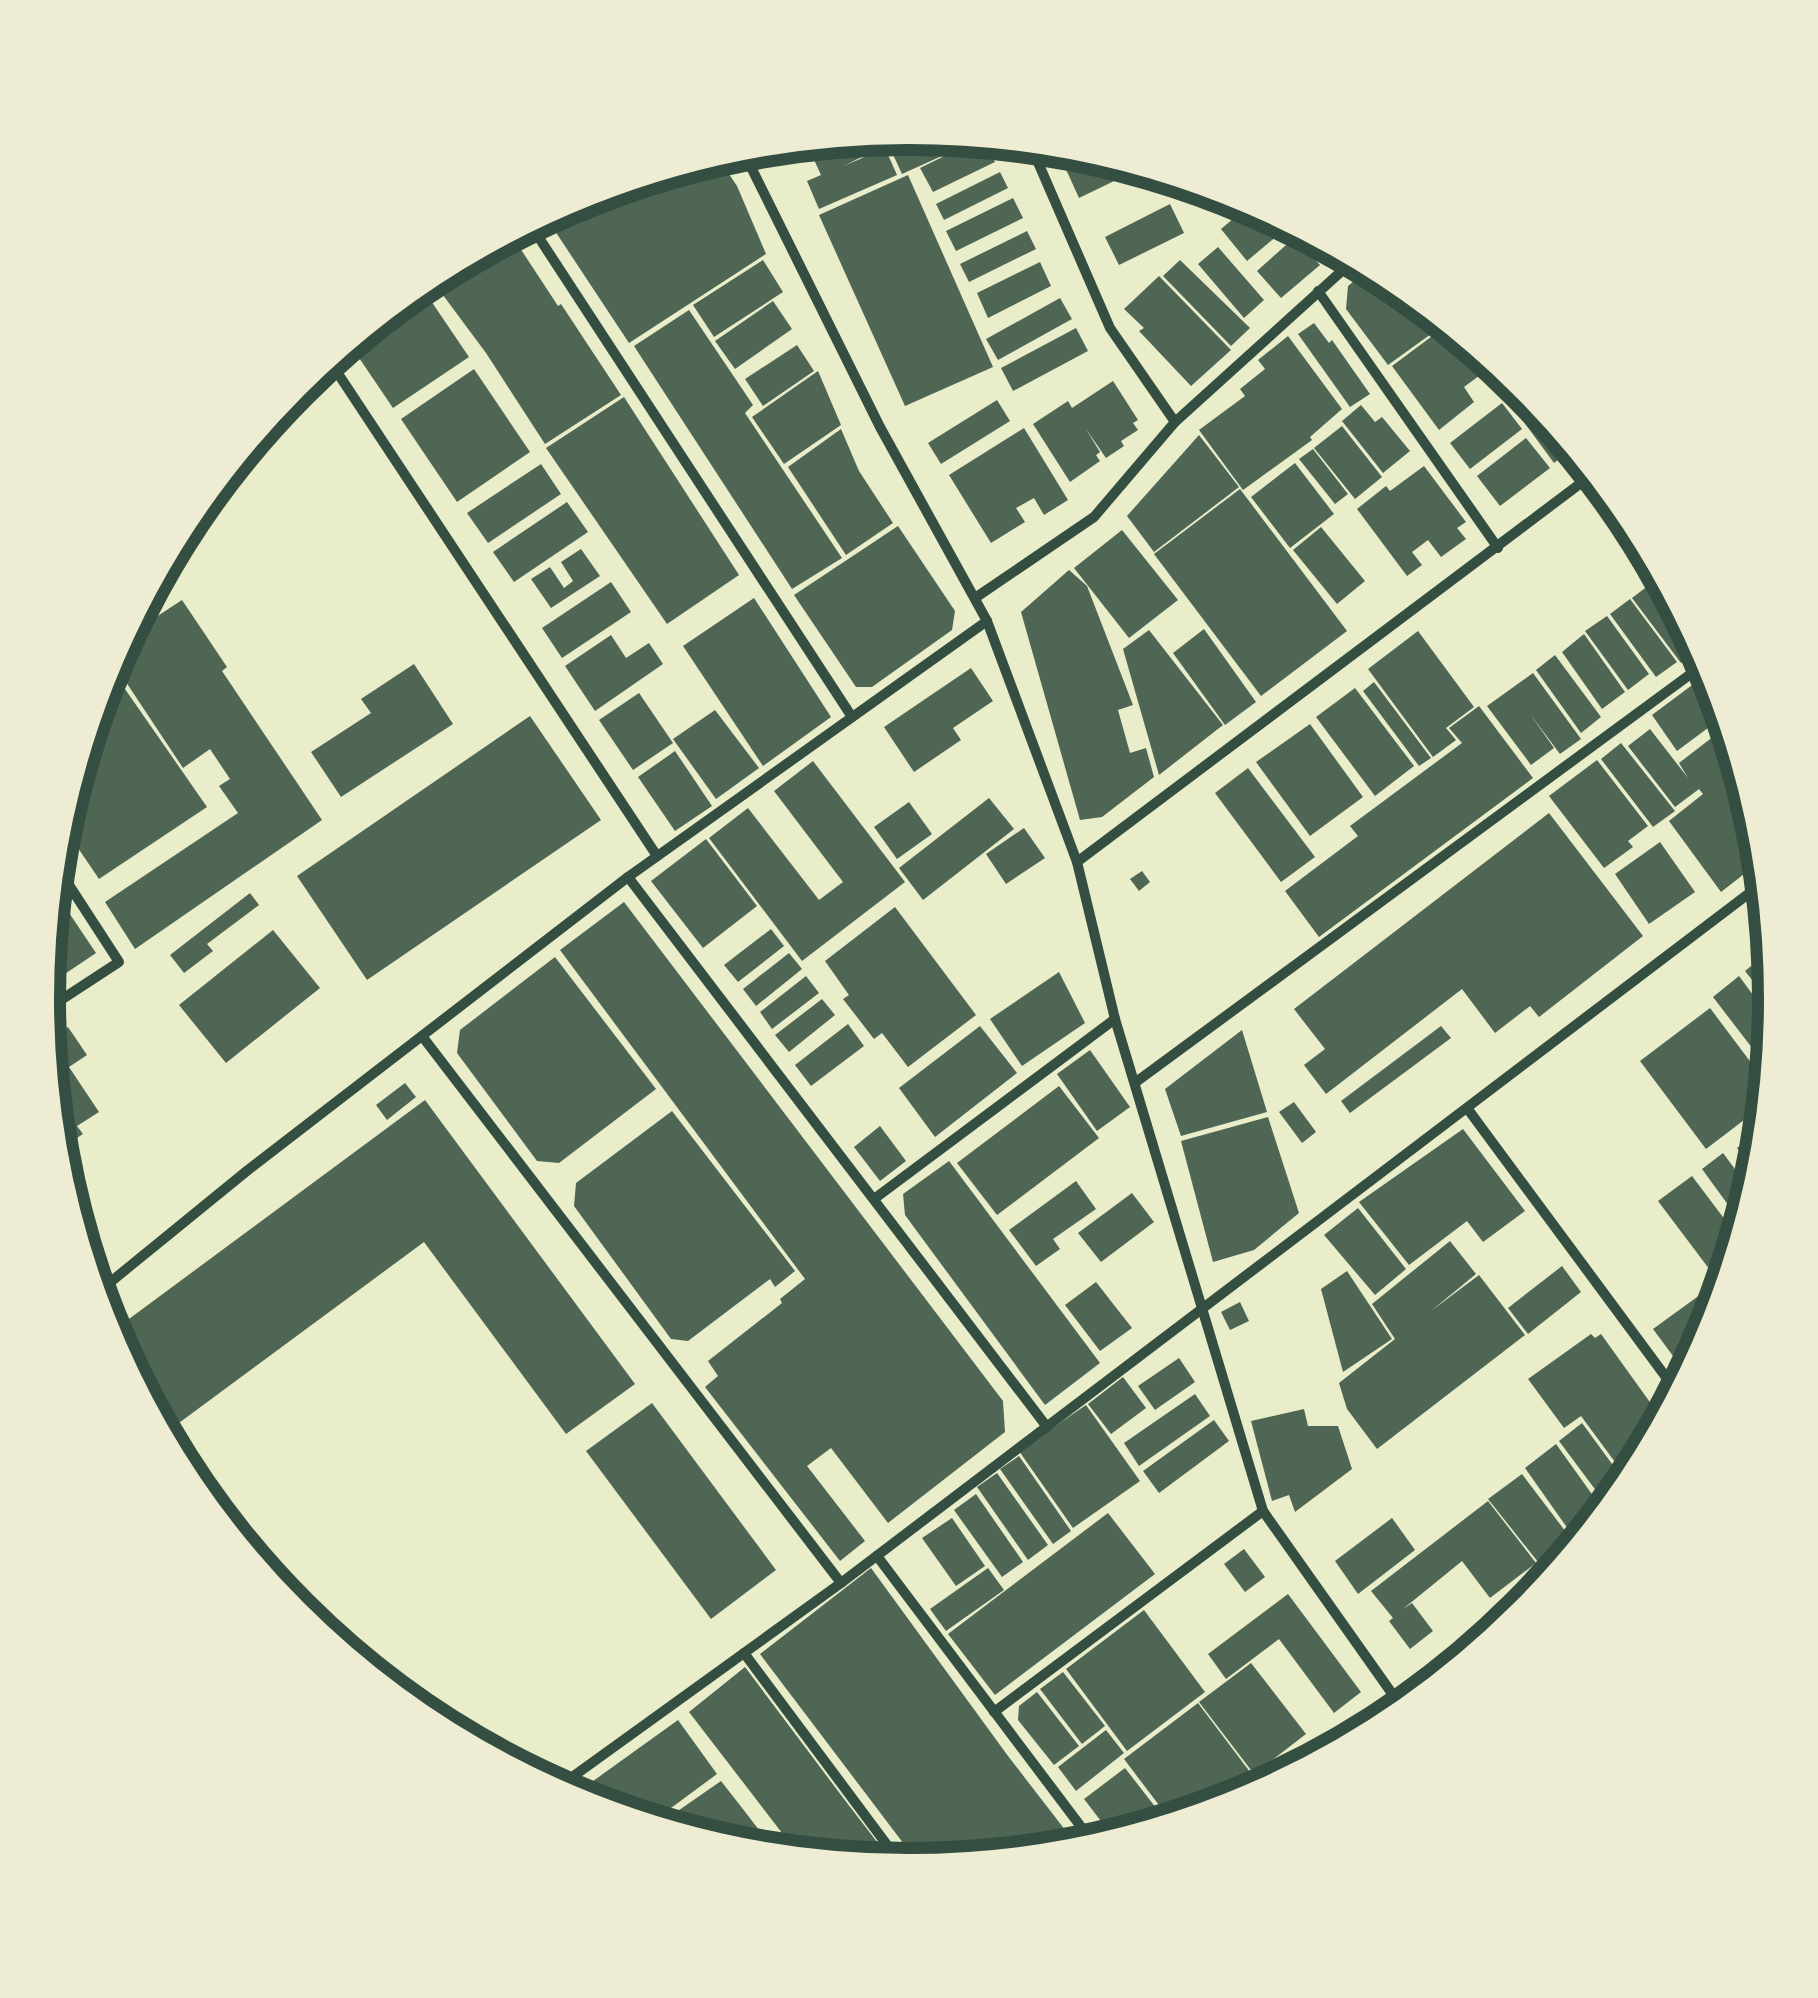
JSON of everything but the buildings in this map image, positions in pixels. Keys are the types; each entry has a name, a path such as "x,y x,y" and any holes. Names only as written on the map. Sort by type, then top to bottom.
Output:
{"street":[{"path":"1037,160 1110,328 1175,422"},
{"path":"750,165 880,426 988,620 1077,862 1116,1019 1263,1511 1394,1696"},
{"path":"538,236 852,716"},
{"path":"975,598 1094,516 1175,422 1343,269"},
{"path":"1318,291 1498,548"},
{"path":"337,373 657,856"},
{"path":"1077,862 1583,482"},
{"path":"109,1283 248,1170 628,877 988,620"},
{"path":"1136,1082 1692,672"},
{"path":"628,877 1047,1427"},
{"path":"60,1000 120,962 68,883"},
{"path":"571,1777 842,1584 1751,892"},
{"path":"874,1199 1116,1019"},
{"path":"422,1036 842,1584"},
{"path":"1467,1108 1668,1379"},
{"path":"994,1712 1263,1511"},
{"path":"877,1556 1083,1830"},
{"path":"1398,1693 1452,1651"},
{"path":"744,1653 889,1847"}]}
